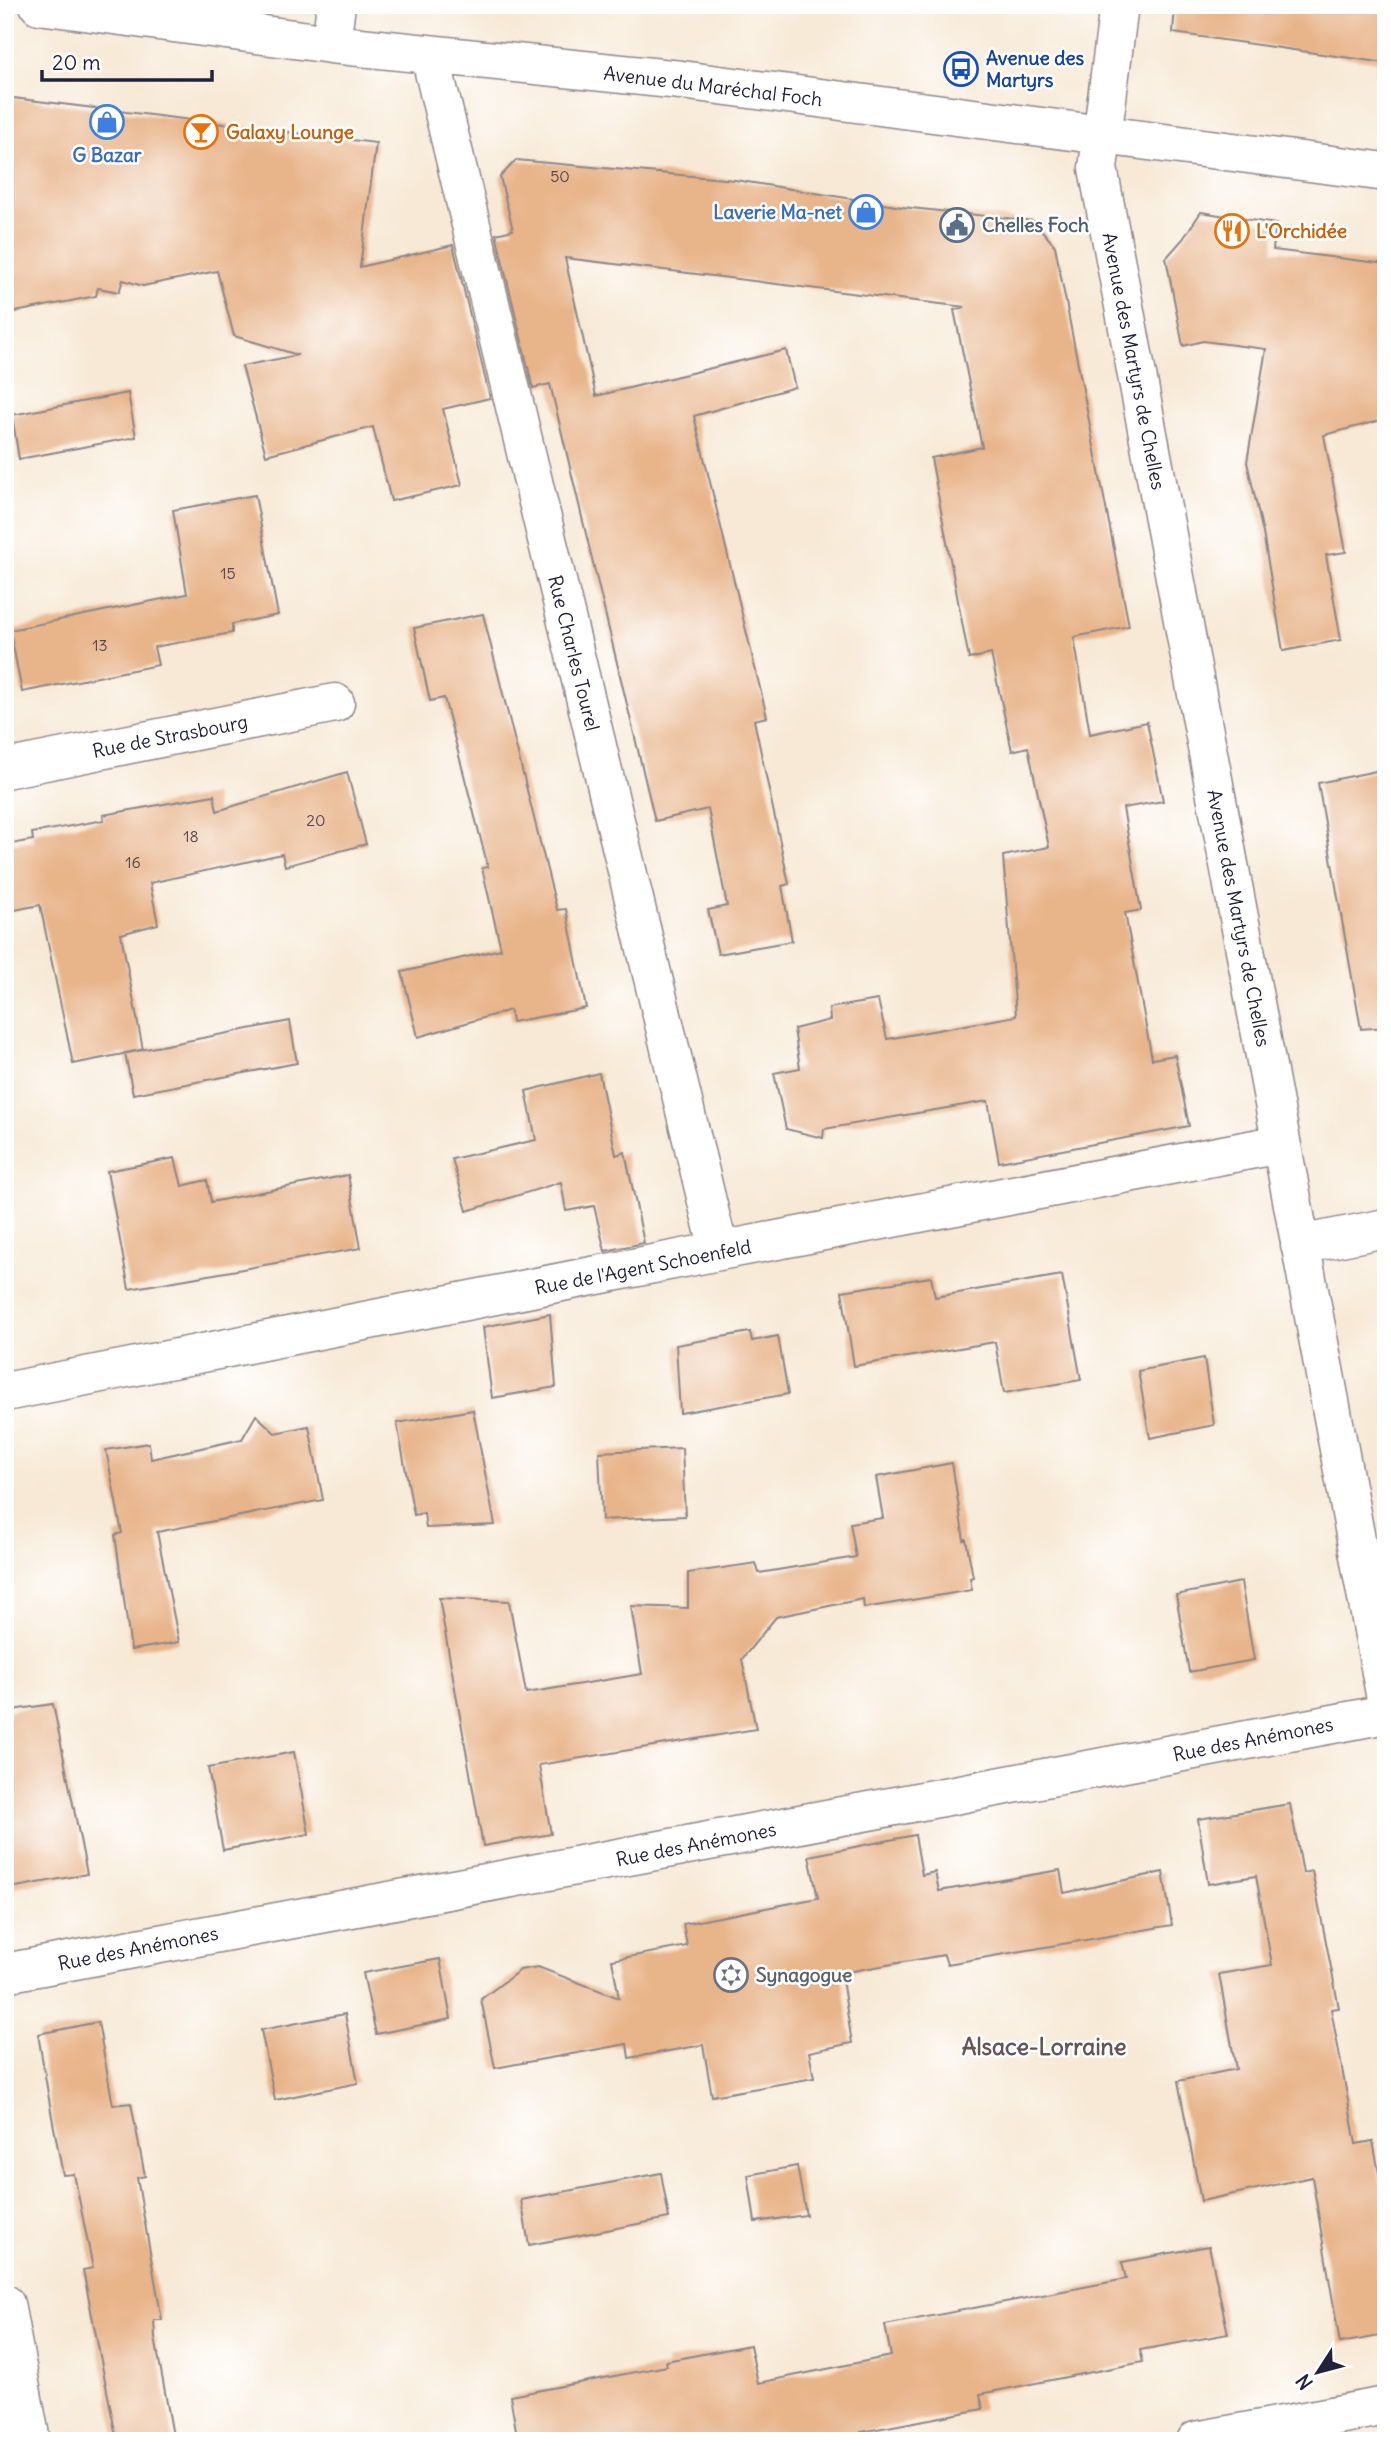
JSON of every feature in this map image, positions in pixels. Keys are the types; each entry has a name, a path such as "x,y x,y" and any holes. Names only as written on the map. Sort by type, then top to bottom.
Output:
{"street":[{"name":"Avenue du Maréchal Foch","path":"39,5 331,44 681,80 1386,172"},
{"path":"331,44 336,5"},
{"name":"Avenue des Martyrs de Chelles","path":"1119,5 1098,168 1386,1699"},
{"name":"Rue Charles Tourel","path":"430,55 719,1251"},
{"name":"Rue de Strasbourg","path":"5,769 335,703"},
{"name":"Rue de l'Agent Schoenfeld","path":"5,1392 719,1251 1281,1144"},
{"path":"1300,1244 1386,1228"},
{"name":"Rue des Anémones","path":"5,1973 1386,1714"},
{"path":"5,2304 31,2441"},
{"path":"1196,2441 1386,2406"}],"building":[{"path":"1175,5 1386,5 1386,63 1173,33"},
{"path":"5,97 376,143 360,267 453,245 490,398 443,409 462,485 391,501 373,427 266,455 242,366 298,355 234,336 217,271 143,286 123,280 119,292 98,288 96,296 5,314"},
{"path":"516,160 735,180 902,207 1034,221 1055,246 1129,626 1074,637 1090,734 1147,722 1163,801 1123,808 1141,910 1125,913 1152,1059 1175,1055 1189,1126 999,1162 988,1101 824,1129 823,1138 786,1129 774,1073 800,1068 794,1029 830,1020 829,1008 878,1000 887,1039 1016,1016 1003,856 1049,847 1028,747 1012,751 991,654 969,659 931,458 982,447 954,310 965,307 565,258 596,396 786,350 795,387 694,416 767,717 754,720 789,884 782,886 792,941 718,954 708,910 727,906 708,809 655,821 550,384 533,388 496,234 513,230 500,177"},
{"path":"1201,212 1276,224 1273,250 1386,264 1386,419 1324,435 1346,552 1326,555 1341,640 1283,651 1263,533 1247,462 1266,349 1203,341 1183,346 1166,258"},
{"path":"128,393 136,437 19,459 12,415"},
{"path":"255,495 278,615 232,624 232,633 154,647 158,665 22,692 10,630 187,594 173,510"},
{"path":"483,614 557,910 566,909 586,1008 512,1022 510,1010 418,1037 402,972 501,949 482,868 488,867 444,698 430,701 414,628"},
{"path":"1381,770 1386,797 1386,1027 1361,1029 1318,783"},
{"path":"347,772 366,844 285,866 282,854 150,883 158,924 121,934 143,1050 73,1064 40,905 5,912 5,845 33,840 32,833 104,820 103,815 214,795 217,811"},
{"path":"290,1021 297,1063 133,1094 125,1053"},
{"path":"599,1073 616,1155 625,1152 644,1243 605,1251 594,1206 566,1211 561,1182 467,1211 452,1159 536,1140 526,1091"},
{"path":"175,1158 182,1186 207,1180 211,1202 348,1175 361,1248 129,1289 107,1171"},
{"path":"1062,1275 1081,1380 1004,1393 995,1342 854,1366 842,1291 931,1277 935,1297"},
{"path":"550,1314 556,1387 492,1398 483,1327"},
{"path":"750,1332 752,1341 778,1336 788,1394 680,1413 676,1345"},
{"path":"1204,1358 1214,1425 1150,1438 1138,1371"},
{"path":"473,1410 495,1525 426,1528 424,1513 414,1515 397,1423"},
{"path":"256,1415 275,1433 309,1426 323,1500 157,1532 179,1642 131,1650 115,1535 122,1533 106,1450 149,1443 151,1459 242,1439"},
{"path":"682,1448 685,1516 602,1520 599,1452"},
{"path":"952,1463 964,1540 966,1539 973,1577 970,1578 972,1590 864,1608 863,1599 776,1617 742,1659 756,1729 539,1765 551,1834 483,1846 439,1598 509,1601 526,1693 642,1674 631,1606 688,1608 688,1573 756,1563 759,1573 856,1557 850,1523 883,1518 876,1477"},
{"path":"1241,1582 1254,1660 1189,1672 1176,1595"},
{"path":"53,1704 87,1874 5,1889 5,1711"},
{"path":"294,1752 309,1834 223,1850 208,1768"},
{"path":"1290,1804 1303,1873 1312,1871 1339,2008 1331,2009 1356,2144 1373,2141 1386,2210 1386,2335 1340,2343 1312,2177 1201,2201 1178,2081 1236,2069 1219,1974 1272,1965 1256,1876 1208,1884 1198,1819"},
{"path":"915,1835 922,1875 935,1872 939,1891 1060,1870 1064,1893 1163,1872 1172,1925 947,1964 944,1955 841,1973 852,2043 809,2052 814,2078 712,2096 703,2045 629,2058 627,2044 495,2068 481,1999 520,1970 538,1967 619,1998 612,1960 687,1946 683,1924 818,1898 809,1856"},
{"path":"440,1959 451,2019 376,2034 363,1973"},
{"path":"345,2014 358,2083 275,2100 261,2030"},
{"path":"98,2022 113,2105 131,2103 145,2176 137,2178 162,2320 154,2320 155,2338 174,2441 117,2441 83,2270 93,2268 74,2174 63,2175 52,2117 38,2034"},
{"path":"797,2166 806,2215 755,2222 748,2175"},
{"path":"661,2173 669,2218 529,2245 521,2200"},
{"path":"1209,2246 1228,2334 1140,2350 1143,2362 980,2394 983,2409 861,2432 863,2441 518,2441 510,2396 667,2366 666,2361 750,2345 758,2383 891,2356 885,2325 1126,2279 1122,2262"}],"place":[{"name":"Avenue des Martyrs","path":"961,69"},
{"name":"G Bazar","path":"107,122"},
{"name":"Galaxy Lounge","path":"201,132"},
{"name":"Laverie Ma-net","path":"866,212"},
{"name":"Chelles Foch","path":"957,225"},
{"name":"L'Orchidée","path":"1232,231"},
{"name":"Synagogue","path":"731,1975"}],"district":[{"name":"Alsace-Lorraine","path":"1044,2046"}]}
